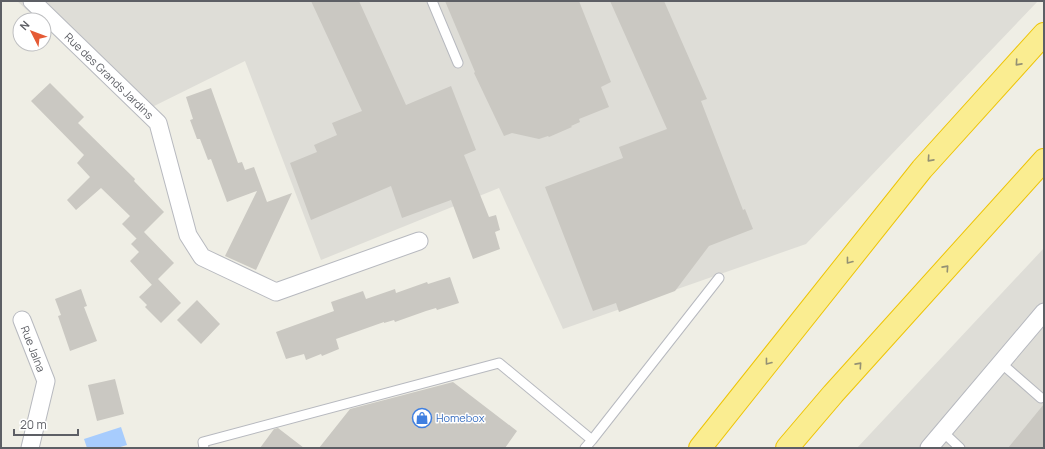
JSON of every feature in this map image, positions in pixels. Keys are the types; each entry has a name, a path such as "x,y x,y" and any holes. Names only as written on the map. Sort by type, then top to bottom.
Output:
{"highway":[{"path":"700,448 922,169 1044,34"},
{"path":"788,448 833,394 1044,160"},
{"path":"808,448 833,394"}],"street":[{"name":"Rue des Grands Jardins","path":"32,1 158,123 188,235 202,257 276,292 419,241"},
{"path":"929,448 1044,312"},
{"name":"Rue Jalna","path":"22,320 46,381 30,448"}],"lane":[{"path":"432,1 458,64"},
{"path":"585,448 719,278"},
{"path":"204,448 203,442 499,363 592,440"},
{"path":"1001,363 1041,398"},
{"path":"942,432 960,448"}],"shaded area":[{"path":"17,1 1038,1 806,244 563,329 499,188 321,260 245,61 142,112 52,32 52,12 29,12"},
{"path":"1044,248 1044,448 857,448"}],"water":[{"path":"121,427 127,445 117,448 87,448 84,439"}],"building":[{"path":"311,1 359,1 406,105 451,86 476,150 464,155 489,217 496,215 500,230 495,232 500,249 473,259 451,200 402,218 391,186 311,220 290,163 317,152 314,145 337,135 332,123 362,111"},
{"path":"445,1 579,1 611,82 601,87 609,107 579,119 580,122 571,126 572,127 549,137 539,139 512,133 504,136 474,73 475,72"},
{"path":"610,1 664,1 707,99 701,101 743,210 745,209 753,229 709,246 675,291 619,312 616,303 593,311 545,187 623,158 619,147 667,129"},
{"path":"50,83 84,117 78,123 135,179 134,181 164,212 144,232 174,263 152,285 130,261 139,252 131,244 136,238 122,224 130,216 101,188 76,210 67,200 90,177 77,163 84,155 31,101"},
{"path":"211,88 238,163 242,162 245,170 254,167 267,202 292,193 256,270 225,256 257,191 227,202 211,159 208,160 200,139 197,139 190,120 193,119 186,97"},
{"path":"450,277 459,303 437,310 436,308 395,322 394,320 384,322 336,339 339,349 322,356 321,354 306,360 304,354 286,359 276,332 334,311 331,302 363,291 366,299 395,289 396,293 427,282 428,284"},
{"path":"158,279 181,303 161,323 145,307 147,305 139,297"},
{"path":"81,289 87,306 84,307 97,341 70,351 58,316 61,315 55,299"},
{"path":"197,300 220,324 201,344 177,320"},
{"path":"115,379 124,414 97,421 88,385"},
{"name":"Homebox","path":"453,382 517,431 505,448 319,448 350,409"},
{"path":"1044,404 1044,448 1008,448"},
{"path":"278,428 304,448 260,448 274,429"}],"place":[{"name":"Homebox","path":"422,418"}]}
